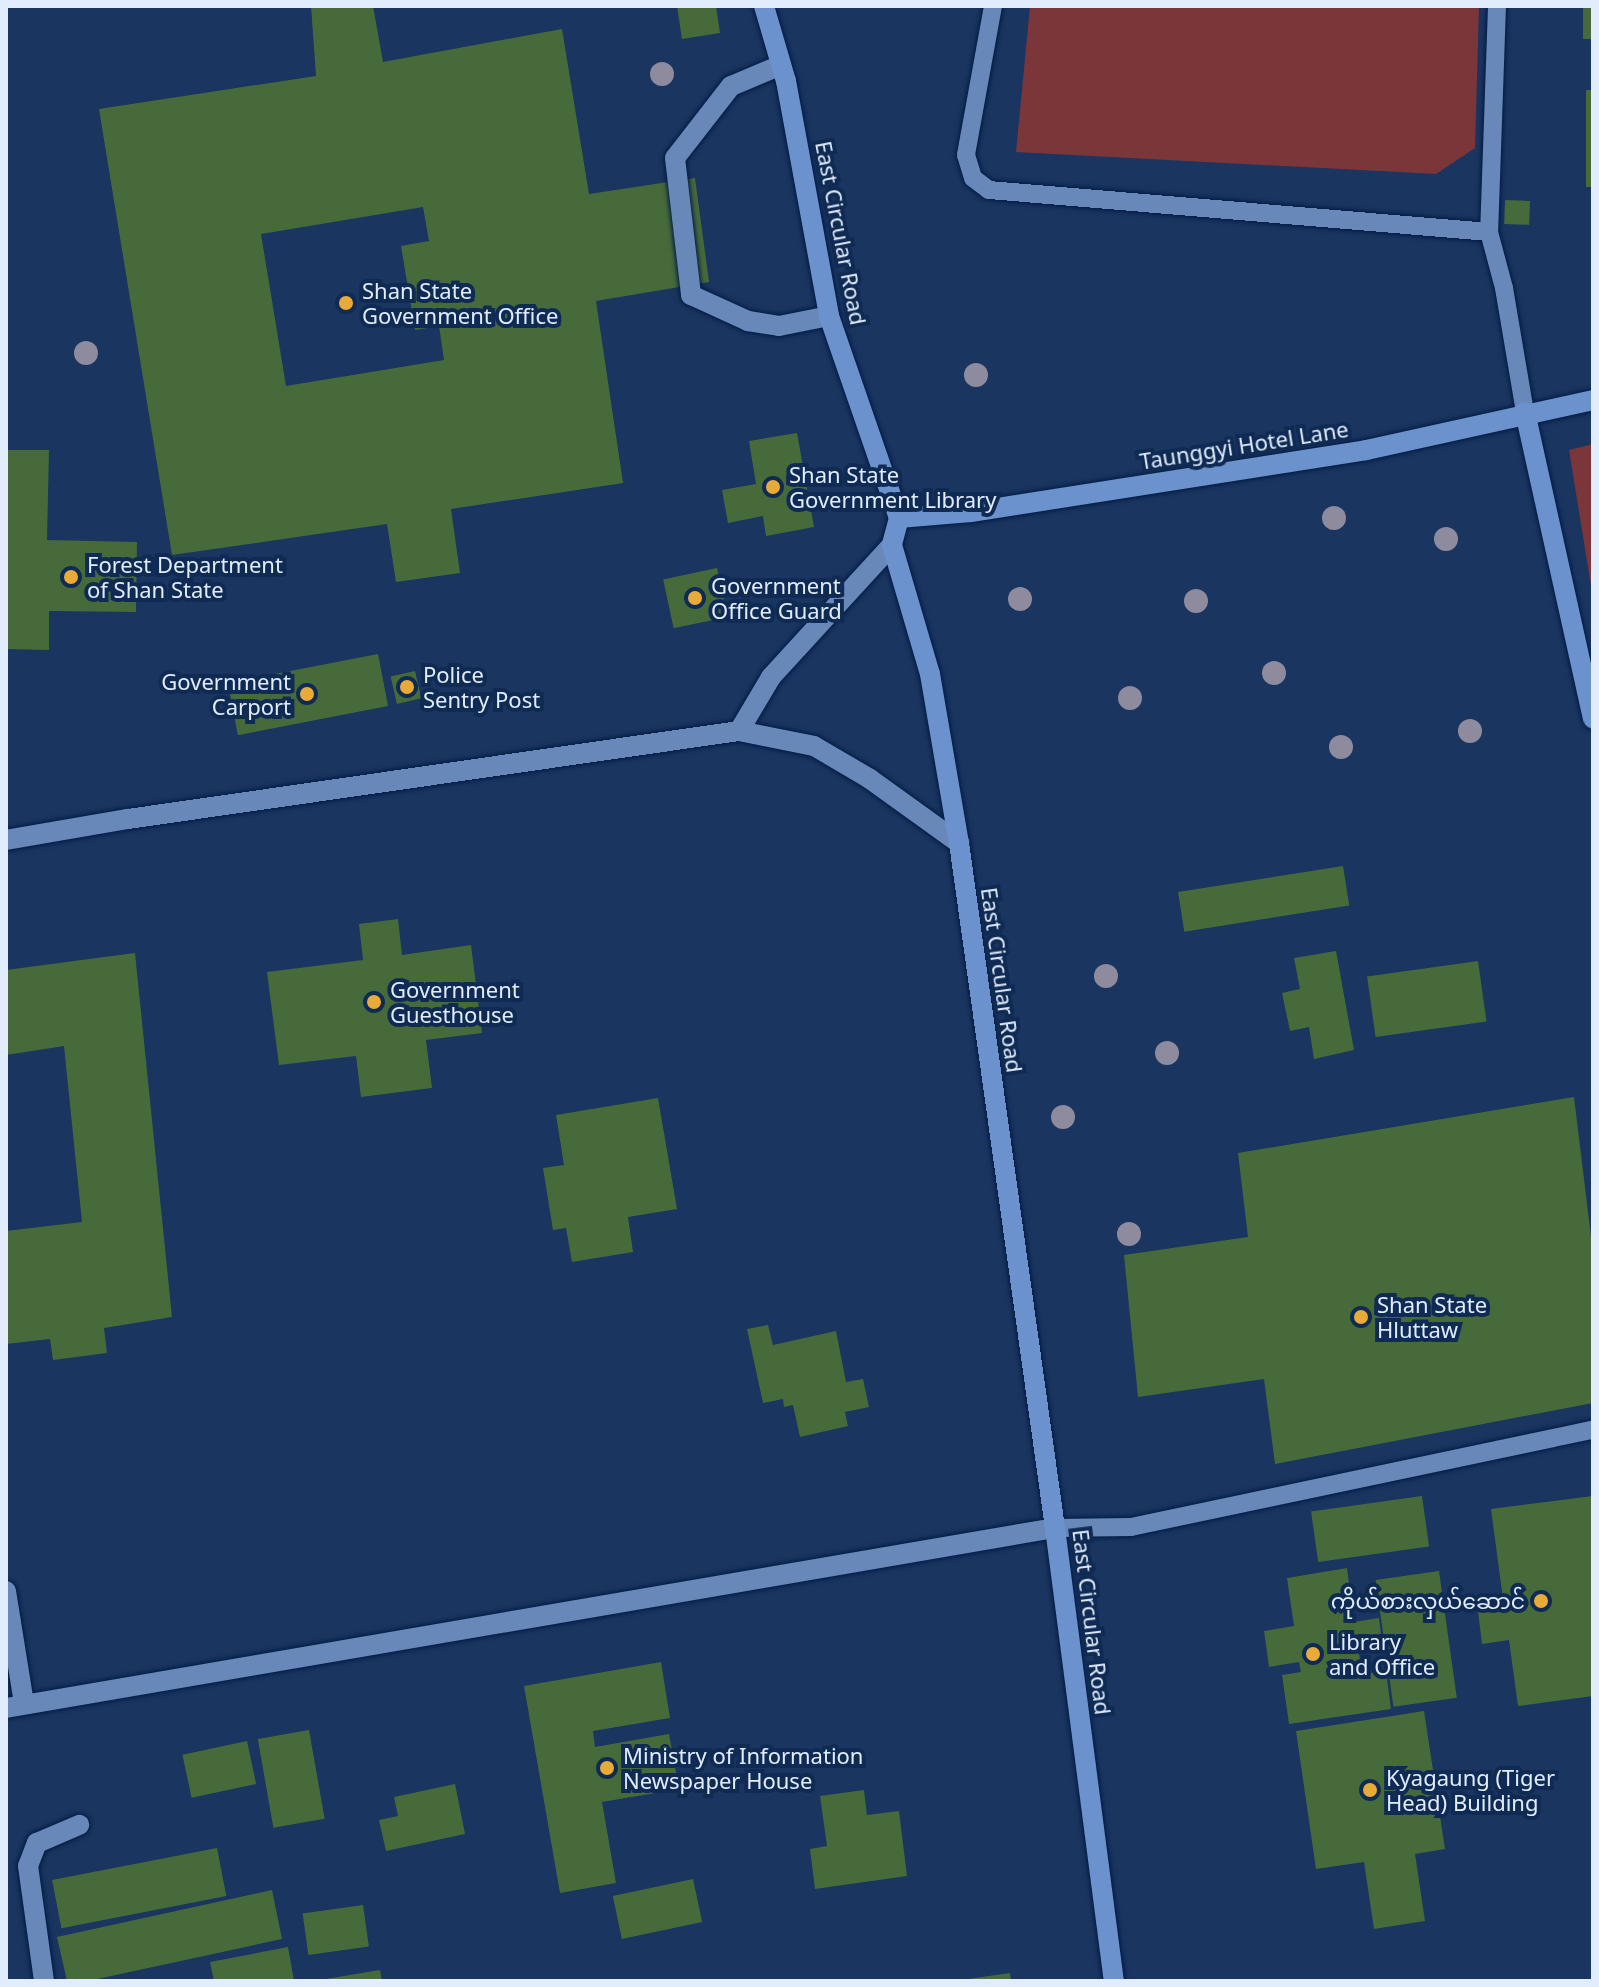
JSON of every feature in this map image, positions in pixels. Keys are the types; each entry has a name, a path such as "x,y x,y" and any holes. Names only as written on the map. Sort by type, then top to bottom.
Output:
{"street":[{"name":"East Circular Road","path":"764,6 781,65 829,316 899,518"},
{"path":"781,65 731,86 675,158 691,295 748,321 779,326 829,316"},
{"name":"Taunggyi Hotel Lane","path":"899,518 971,512 1366,450 1525,412 1593,400"},
{"path":"1525,412 1593,719"},
{"path":"739,731 771,677 892,545 899,518"},
{"name":"East Circular Road","path":"892,545 930,674 959,843 1055,1528 1114,1981"},
{"path":"6,840 143,816 739,731 814,746 870,779 959,843"},
{"path":"6,1591 15,1706 1055,1528"},
{"path":"44,1981 28,1866 37,1843 79,1825"}],"lane":[{"path":"993,6 966,155 973,178 989,190 1489,232"},
{"path":"1497,6 1489,232 1504,288 1525,412"},
{"path":"1055,1528 1131,1527 1593,1430"}],"shaded area":[{"path":"1030,6 1479,6 1475,148 1436,174 1016,152"},
{"path":"1593,444 1593,598 1569,450"}],"building":[{"name":"Shan State Government Office","path":"311,6 373,6 383,62 562,29 589,194 695,178 709,282 596,301 623,483 451,509 460,573 396,582 387,524 172,555 99,109 316,76","holes":["423,207 429,241 401,246 415,330 439,326 444,360 286,386 261,234"]},
{"path":"677,6 716,6 720,33 682,39"},
{"path":"1583,6 1593,6 1593,39 1583,39"},
{"path":"1586,90 1593,90 1593,187 1586,187"},
{"path":"1505,200 1530,201 1529,225 1504,224"},
{"name":"Shan State Government Library","path":"797,433 814,527 766,536 763,516 728,523 722,490 756,484 749,441"},
{"name":"Forest Department of Shan State","path":"6,450 49,450 47,540 137,542 136,612 49,611 49,650 6,649"},
{"name":"Government Office Guard","path":"717,568 727,617 674,628 663,579"},
{"name":"Government Carport","path":"378,654 388,706 238,735 228,683"},
{"name":"Police Sentry Post","path":"415,671 421,698 397,704 391,677"},
{"path":"1343,866 1349,906 1184,932 1178,892"},
{"name":"Government Guesthouse","path":"398,919 402,955 471,945 482,1033 426,1040 432,1088 361,1097 356,1056 279,1065 267,972 363,960 359,924"},
{"path":"1336,951 1354,1050 1314,1059 1309,1027 1290,1031 1282,993 1300,989 1294,958"},
{"path":"135,953 172,1317 104,1328 107,1353 53,1360 50,1339 6,1344 6,1231 82,1222 64,1046 6,1055 6,970"},
{"path":"1478,961 1486,1021 1376,1037 1367,977"},
{"name":"Shan State Hluttaw","path":"1574,1097 1593,1253 1593,1403 1275,1464 1264,1379 1138,1397 1124,1255 1248,1237 1238,1153"},
{"path":"658,1098 677,1209 628,1217 633,1252 572,1262 566,1228 553,1230 543,1168 564,1165 556,1115"},
{"path":"768,1325 773,1345 836,1331 846,1382 863,1379 869,1407 845,1412 848,1426 800,1437 793,1405 784,1407 783,1399 763,1403 747,1329"},
{"path":"1422,1496 1429,1547 1318,1562 1311,1512"},
{"name":"ကိုယ်စားလှယ်ဆောင်","path":"1593,1496 1593,1696 1518,1706 1509,1640 1482,1644 1477,1603 1503,1599 1491,1509"},
{"name":"Library and Office","path":"1347,1568 1354,1622 1379,1618 1382,1643 1358,1646 1362,1674 1386,1671 1391,1709 1289,1724 1282,1675 1301,1672 1299,1662 1269,1667 1264,1631 1294,1626 1287,1578"},
{"path":"1439,1571 1457,1698 1393,1707 1376,1580"},
{"name":"Ministry of Information Newspaper House","path":"661,1662 670,1718 593,1731 595,1747 669,1734 679,1789 602,1802 616,1883 560,1893 524,1686"},
{"name":"Kyagaung (Tiger Head) Building","path":"1424,1711 1445,1849 1415,1854 1425,1921 1374,1929 1364,1862 1316,1869 1296,1731"},
{"path":"309,1730 325,1819 273,1828 258,1739"},
{"path":"247,1741 256,1784 192,1798 182,1755"},
{"path":"455,1784 465,1834 386,1851 379,1820 398,1816 394,1797"},
{"path":"864,1790 867,1815 899,1811 907,1876 815,1889 810,1849 827,1846 820,1796"},
{"path":"217,1848 226,1896 61,1928 52,1880"},
{"path":"693,1879 702,1922 622,1939 613,1896"},
{"path":"272,1890 282,1939 88,1981 67,1981 57,1937"},
{"path":"363,1905 369,1947 308,1955 303,1913"},
{"path":"288,1947 294,1981 214,1981 210,1962"},
{"path":"380,1970 382,1981 326,1981 326,1979"},
{"path":"1010,1973 1011,1981 968,1981 968,1979"}],"place":[{"name":"Shan State Government Office","path":"346,303"},
{"name":"Shan State Government Library","path":"773,487"},
{"name":"Forest Department of Shan State","path":"71,577"},
{"name":"Government Office Guard","path":"695,598"},
{"name":"Police Sentry Post","path":"407,687"},
{"name":"Government Carport","path":"307,694"},
{"name":"Government Guesthouse","path":"374,1002"},
{"name":"Shan State Hluttaw","path":"1361,1317"},
{"name":"ကိုယ်စားလှယ်ဆောင်","path":"1541,1601"},
{"name":"Library and Office","path":"1313,1654"},
{"name":"Ministry of Information Newspaper House","path":"607,1768"},
{"name":"Kyagaung (Tiger Head) Building","path":"1370,1790"}]}
